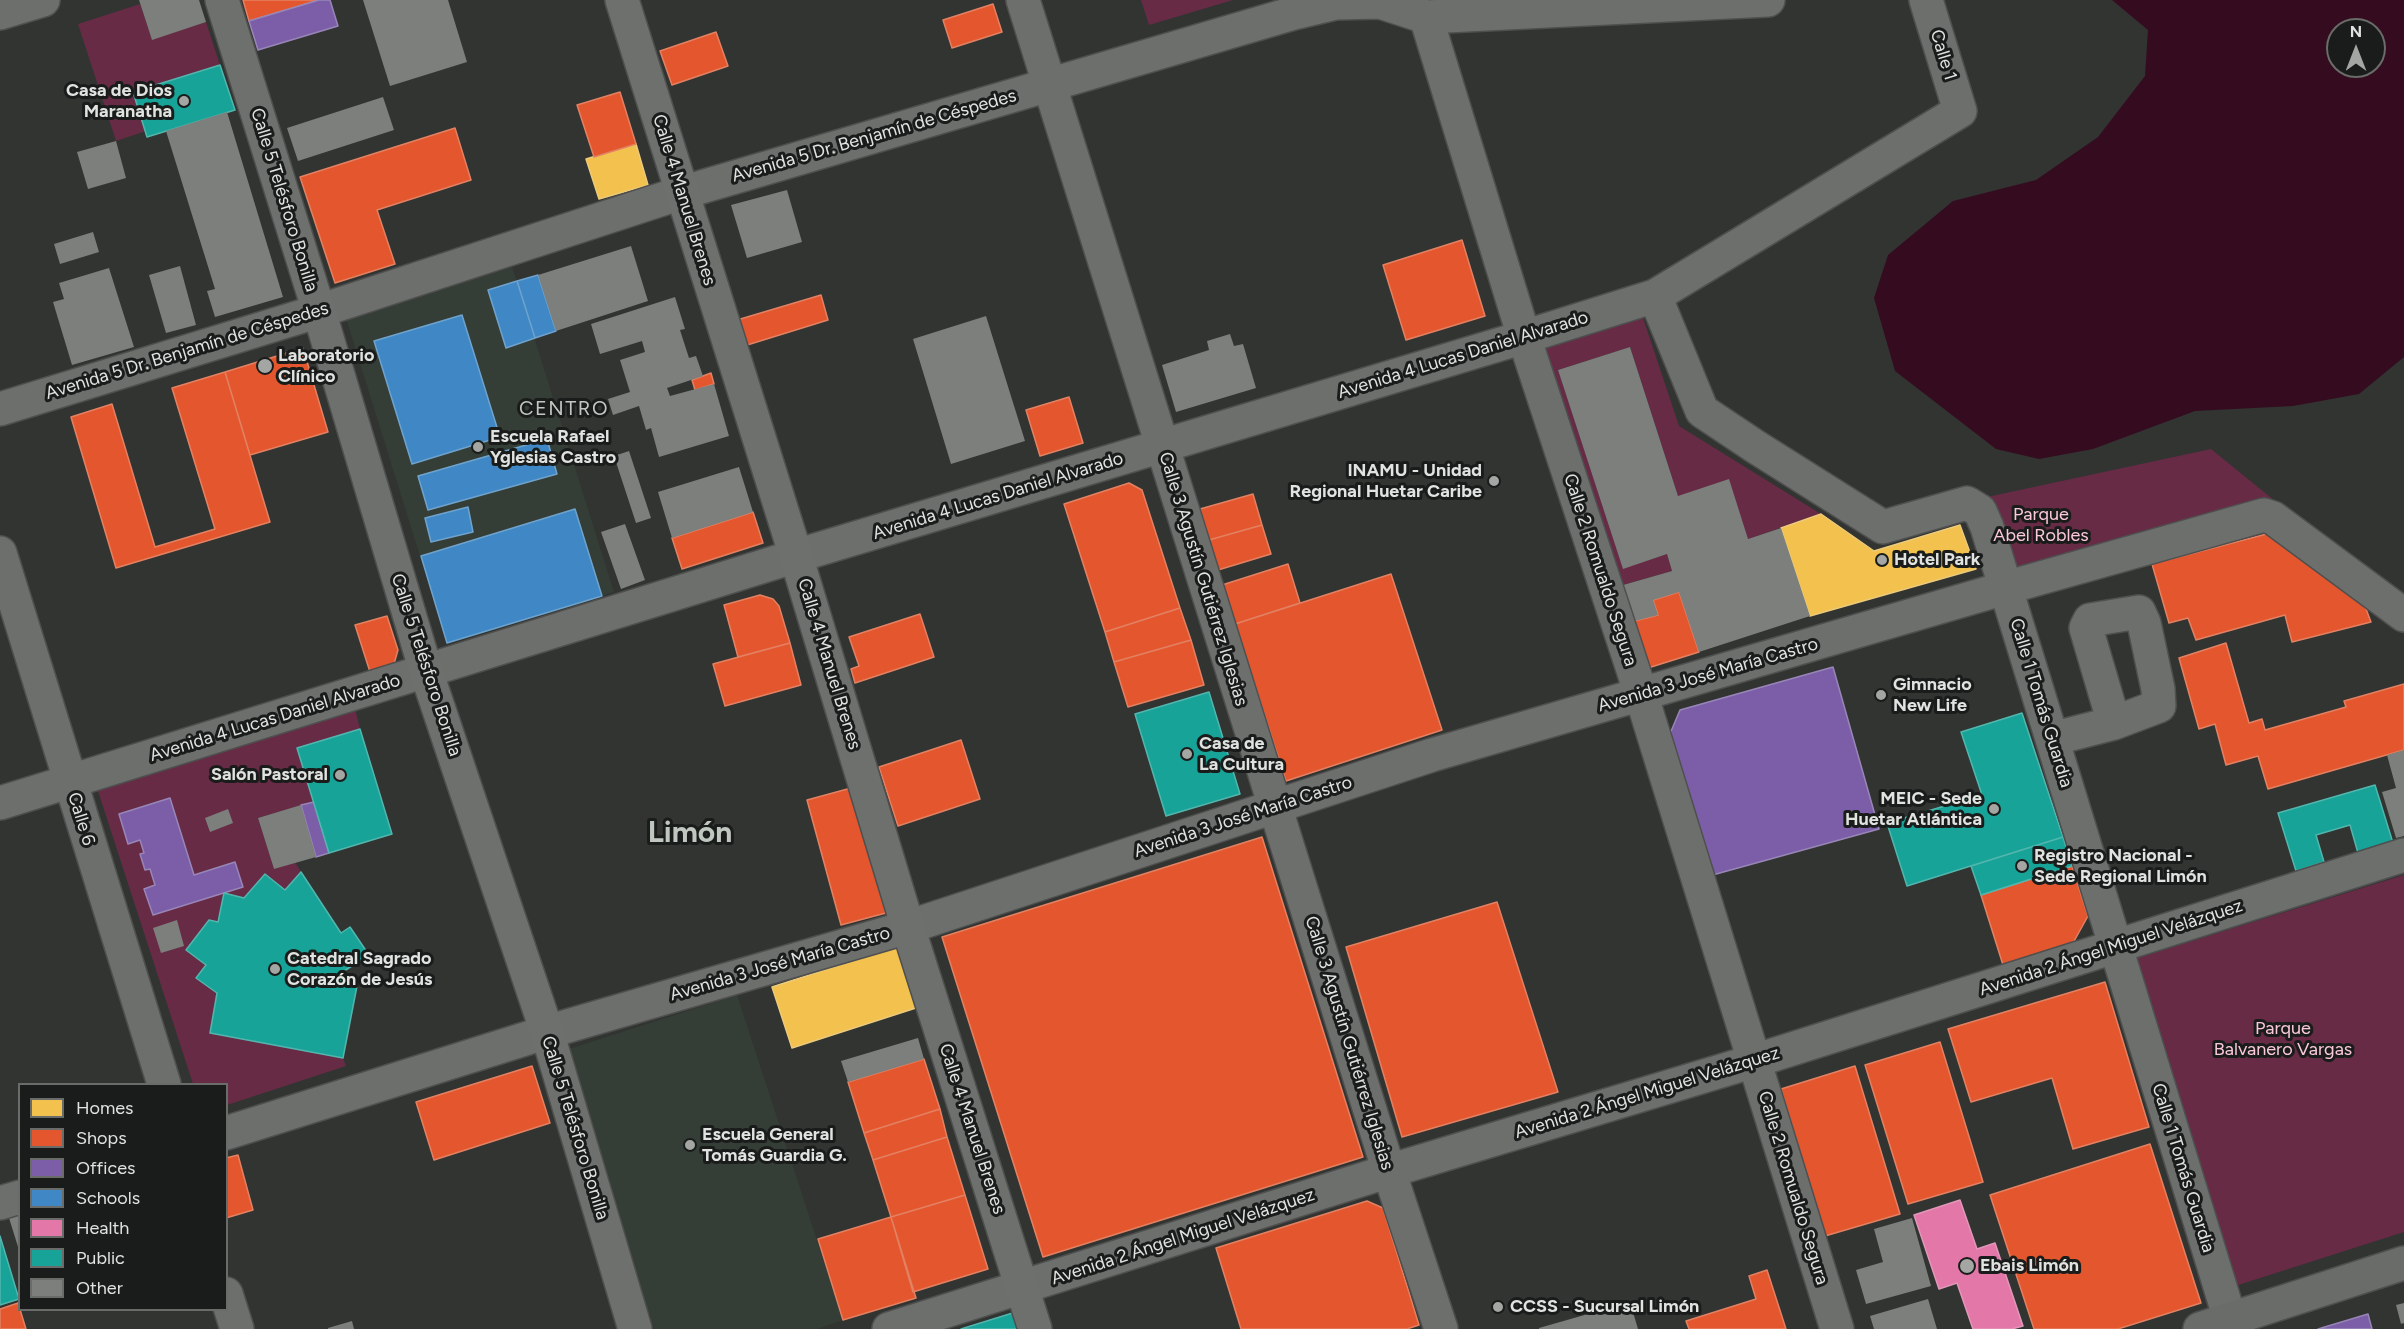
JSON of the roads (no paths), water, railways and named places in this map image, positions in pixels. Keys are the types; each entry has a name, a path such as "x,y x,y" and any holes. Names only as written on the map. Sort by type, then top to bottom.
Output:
{"highway":[{"path":"2192,1329 2215,1324 2404,1263"}],"main road":[{"name":"Calle 5 Telésforo Bonilla","path":"222,0 319,311 426,671 546,1032 635,1329"},
{"name":"Calle 4 Manuel Brenes","path":"622,0 796,556 908,927 1035,1329"}],"street":[{"path":"0,13 43,0"},
{"name":"Calle 3 Agustín Gutiérrez Iglesias","path":"1023,0 1389,1171 1441,1329"},
{"name":"Avenida 5 Dr. Benjamín de Céspedes","path":"0,409 319,311 681,193 1336,3 1380,2 1426,17 1768,0"},
{"name":"Calle 1","path":"1926,0 1960,111"},
{"name":"Calle 2 Romualdo Segura","path":"1426,17 1524,338 1641,694 1837,1329"},
{"name":"Avenida 4 Lucas Daniel Alvarado","path":"0,803 796,556 1524,338 1655,296 1960,111"},
{"name":"Calle 1 Tomás Guardia","path":"1655,296 1702,411 1883,527 1967,503 1980,511 2006,588 2114,947 2215,1324"},
{"name":"Avenida 3 José María Castro","path":"228,1132 546,1032 908,927 1432,755 2264,515 2273,518 2404,615"},
{"name":"Calle 6","path":"0,554 164,1083"},
{"path":"2052,739 2114,723"},
{"name":"Avenida 2 Ángel Miguel Velázquez","path":"890,1329 1389,1171 1754,1061 2404,855"},
{"path":"0,1203 18,1198"},
{"path":"228,1300 237,1329"}],"place":[{"name":"Casa de Dios Maranatha","path":"184,101"},
{"name":"Laboratorio Clínico","path":"265,366"},
{"name":"Escuela Rafael Yglesias Castro","path":"478,447"},
{"name":"INAMU - Unidad Regional Huetar Caribe","path":"1494,481"},
{"name":"Hotel Park","path":"1882,560"},
{"name":"Gimnacio New Life","path":"1881,695"},
{"name":"Casa de La Cultura","path":"1187,754"},
{"name":"Salón Pastoral","path":"340,775"},
{"name":"MEIC - Sede Huetar Atlántica","path":"1994,809"},
{"name":"Registro Nacional - Sede Regional Limón","path":"2022,866"},
{"name":"Catedral Sagrado Corazón de Jesús","path":"275,969"},
{"name":"Escuela General Tomás Guardia G.","path":"690,1145"},
{"name":"Ebais Limón","path":"1967,1266"},
{"name":"CCSS - Sucursal Limón","path":"1498,1307"}],"district":[{"name":"CENTRO","path":"564,409"},
{"name":"Limón","path":"690,833"}],"park label":[{"name":"Parque Abel Robles","path":"2041,525"},
{"name":"Parque Balvanero Vargas","path":"2283,1039"}]}
